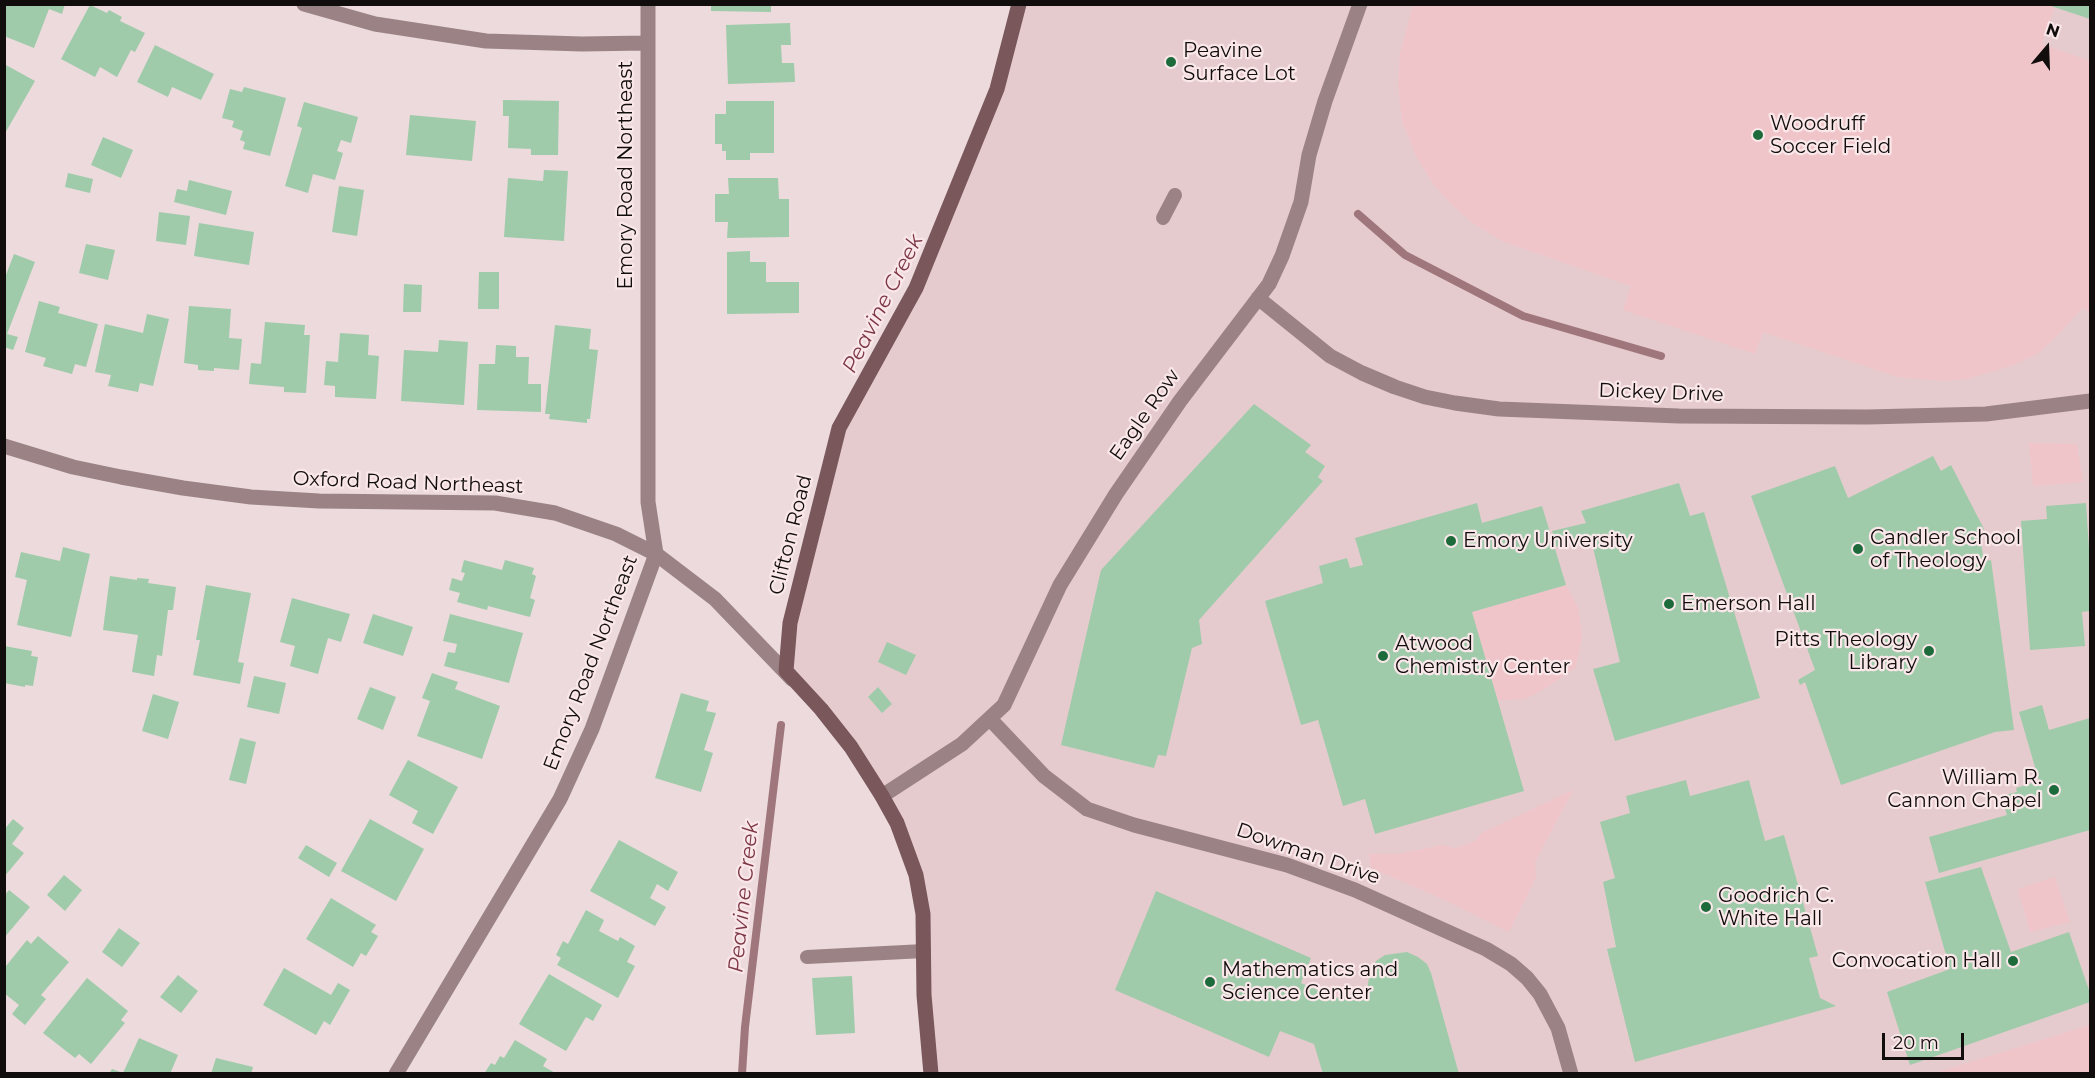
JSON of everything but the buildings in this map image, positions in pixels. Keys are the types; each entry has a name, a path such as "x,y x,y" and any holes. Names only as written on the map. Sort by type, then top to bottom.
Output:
{"main road":[{"name":"Clifton Road","path":"821,709 786,671 790,623 839,428 916,288 997,89 1020,4"},
{"path":"851,747 882,796"},
{"path":"897,823 916,875"}],"street":[{"path":"304,4 375,24 486,41 646,43"},
{"name":"Emory Road Northeast","path":"396,1074 560,799 592,729 656,554 648,502 646,43 648,4"},
{"name":"Eagle Row","path":"882,796 962,744 1004,705 1060,585 1116,494 1180,401 1269,284 1301,202 1309,155 1325,101 1360,4"},
{"name":"Dickey Drive","path":"1258,298 1330,356 1362,373 1425,397 1488,408 1679,416 1868,417 1986,414 2091,400"},
{"name":"Oxford Road Northeast","path":"4,446 111,475 251,497 319,501 463,501 527,507 585,522 621,536 656,554 715,599 821,709 851,747"},
{"name":"Dowman Drive","path":"990,719 1044,776 1087,809 1134,825 1287,865 1355,890 1486,949 1511,964 1540,994 1558,1028 1571,1074"},
{"path":"882,796 897,823"},
{"path":"916,875 924,914 924,995 931,1074"}],"lane":[{"path":"1163,219 1175,195"},
{"path":"807,957 924,951"}],"shaded area":[{"path":"2047,4 2055,7 2042,44 2090,61 2090,312 2082,308 2037,354 2014,365 1967,379 1945,381 1898,377 1763,332 1755,354 1623,310 1631,286 1504,242 1474,224 1433,184 1416,156 1402,121 1398,85 1400,53 1413,5"},
{"name":"Emory University","path":"1019,5 2090,5 2090,1073 931,1073 923,914 882,796 786,671 839,428 916,288 997,89"},
{"path":"2029,443 2077,444 2083,482 2033,486"},
{"path":"1566,585 1578,608 1582,636 1576,667 1546,688 1525,699 1498,700 1472,612"},
{"path":"1573,790 1535,862 1536,877 1509,932 1443,899 1371,868 1369,854 1398,854 1442,845 1455,848 1465,845 1475,841 1482,833"},
{"path":"2055,877 2070,922 2030,932 2018,889"},
{"path":"2090,1025 2090,1073 1935,1073"}],"waterway":[{"path":"1358,214 1405,255 1523,316 1661,356"},
{"name":"Peavine Creek","path":"742,1074 745,1027 781,725"}],"place":[{"name":"Peavine Surface Lot","path":"1171,62"},
{"name":"Woodruff Soccer Field","path":"1758,135"},
{"name":"Emory University","path":"1451,541"},
{"name":"Candler School of Theology","path":"1858,549"},
{"name":"Emerson Hall","path":"1669,604"},
{"name":"Pitts Theology Library","path":"1929,651"},
{"name":"Atwood Chemistry Center","path":"1383,656"},
{"name":"William R. Cannon Chapel","path":"2054,790"},
{"name":"Goodrich C. White Hall","path":"1706,907"},
{"name":"Convocation Hall","path":"2013,961"},
{"name":"Mathematics and Science Center","path":"1210,982"}]}
